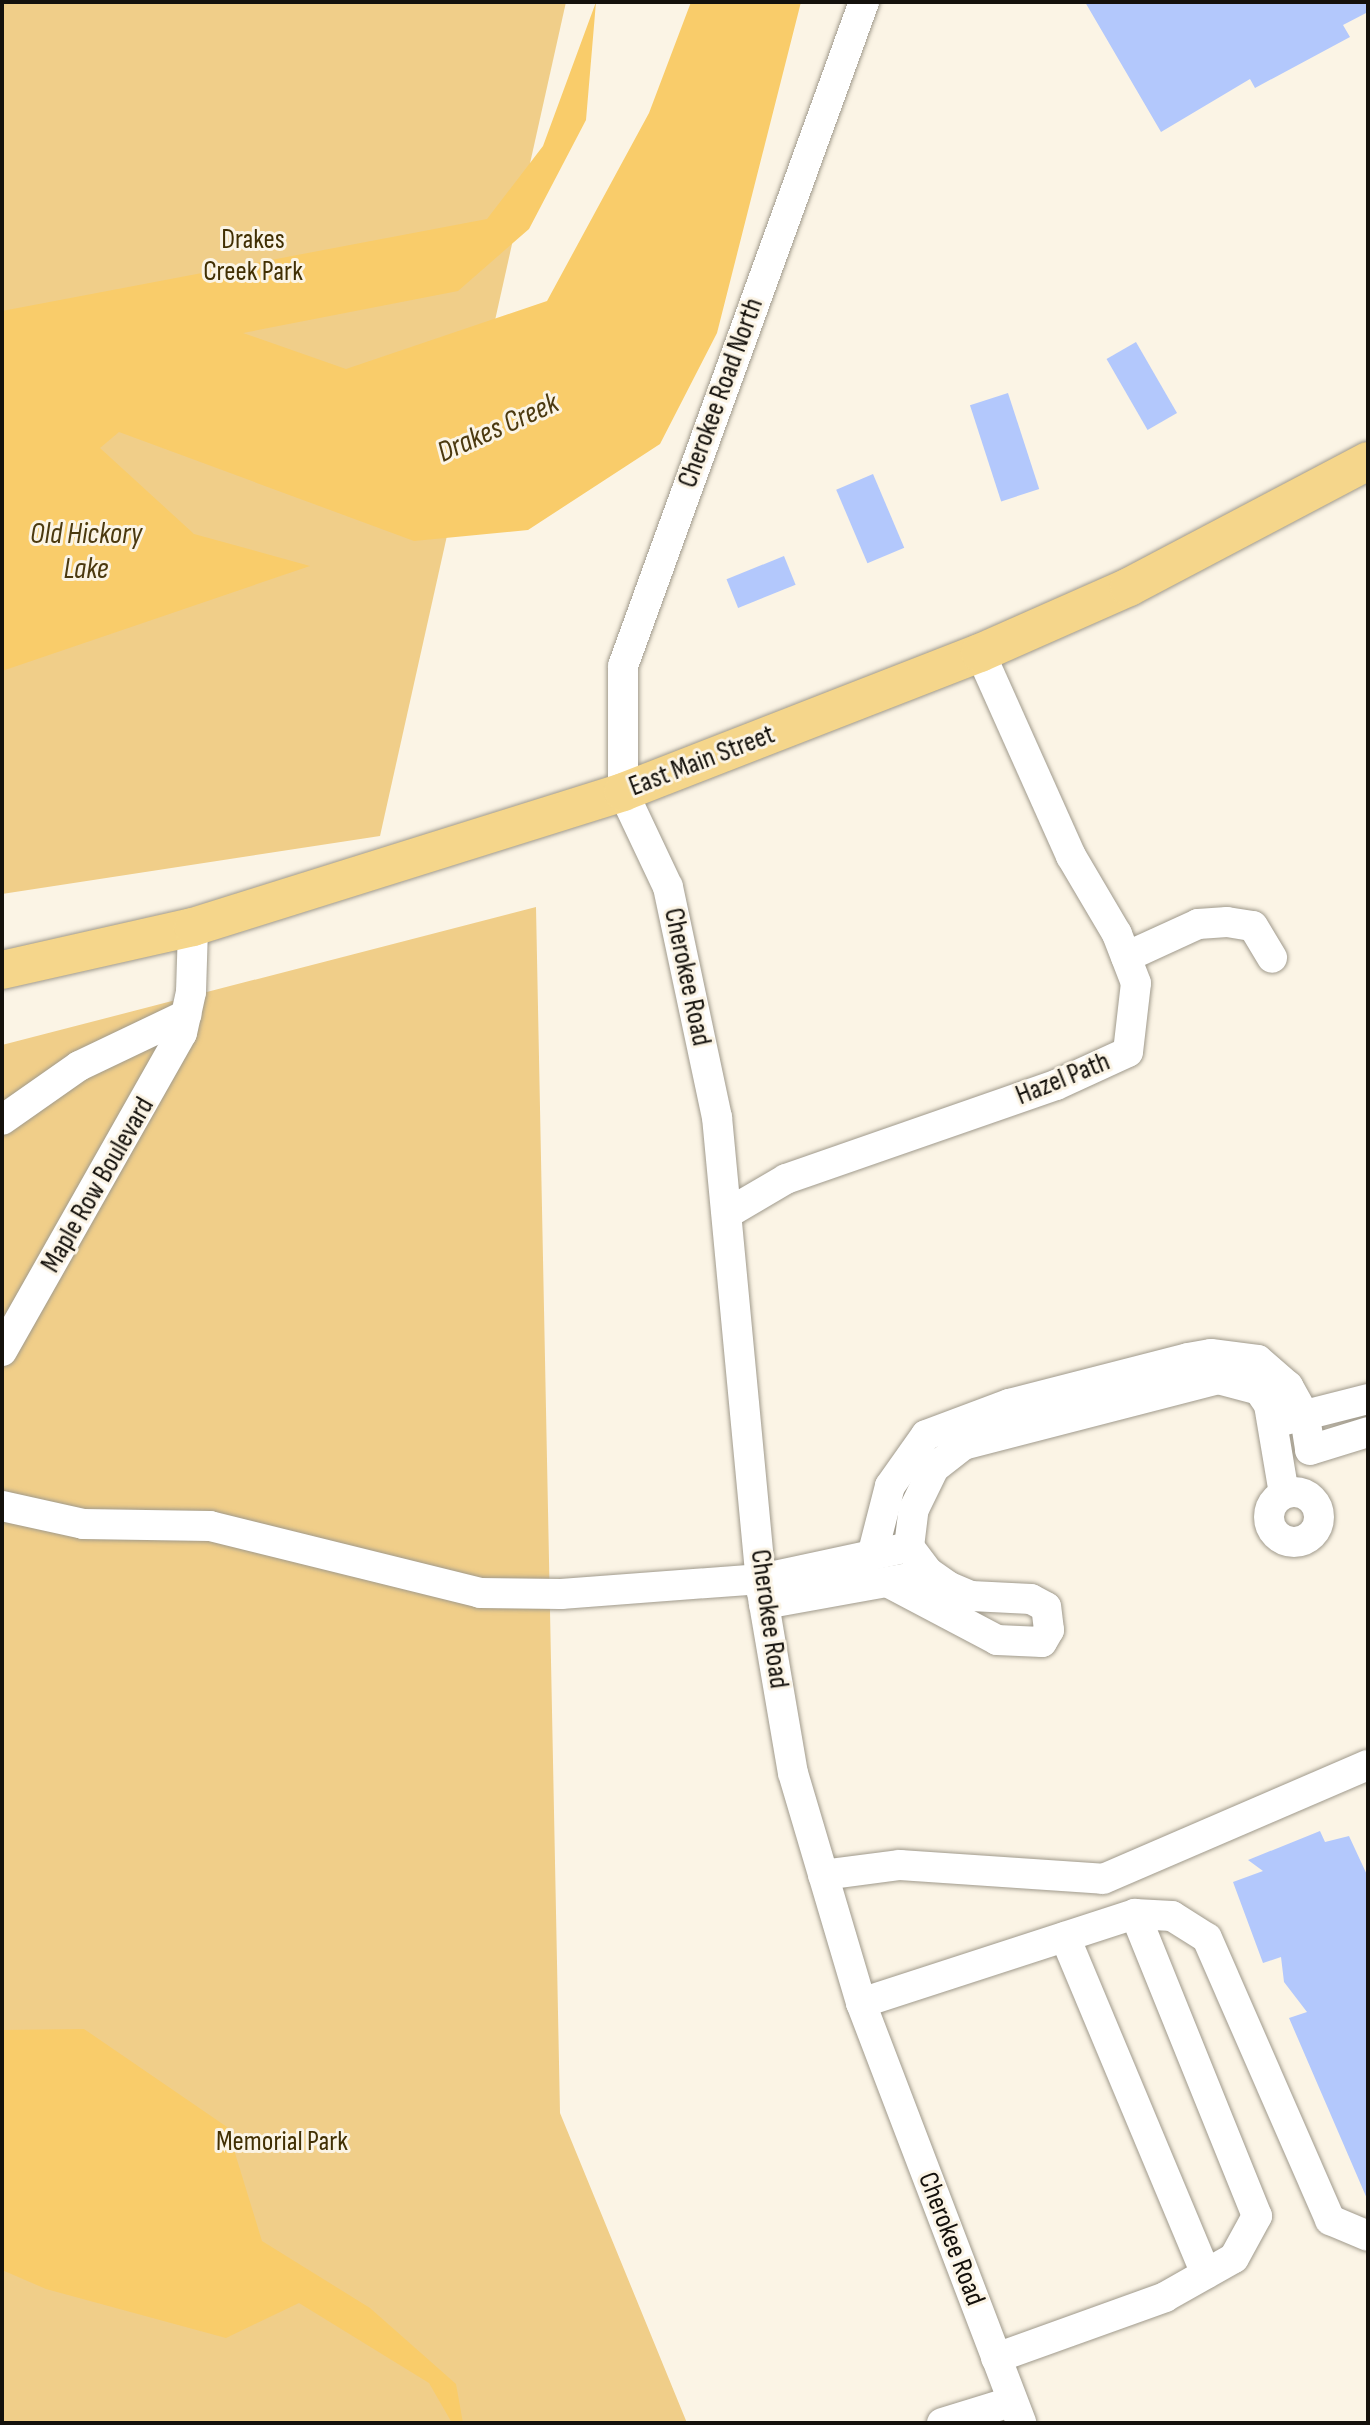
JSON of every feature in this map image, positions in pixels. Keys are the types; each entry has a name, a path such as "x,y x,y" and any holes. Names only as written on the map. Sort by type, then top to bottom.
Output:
{"main road":[{"name":"East Main Street","path":"2,970 193,927 623,792 980,653 1136,583 1368,461"}],"street":[{"name":"Cherokee Road North","path":"623,792 623,666 864,2"},
{"name":"Hazel Path","path":"728,1213 786,1179 1056,1085 1128,1052 1136,983 1126,957 1071,856 980,653"},
{"name":"Cherokee Road","path":"623,792 668,887 717,1117 763,1591 793,1773 861,2003 996,2358 1011,2414"},
{"path":"1126,957 1198,924 1227,922 1253,926 1272,958"},
{"name":"Maple Row Boulevard","path":"2,1351 125,1141 182,1033 193,927"},
{"path":"2,1120 79,1066 186,1015"},
{"path":"873,1552 890,1486 907,1456 1028,1413 1146,1382 1211,1354 1258,1360 1288,1386 1305,1417 1310,1450 1297,1495 1279,1456 1275,1422 1259,1390 1218,1379 1146,1382"},
{"path":"1275,1422 1368,1399"},
{"path":"1279,1456 1368,1432"},
{"path":"891,1584 997,1640 1042,1642 1049,1630 1046,1607 1031,1599 971,1596 928,1572 909,1547 914,1509 944,1442"},
{"path":"2,1506 83,1524 210,1526 480,1593 763,1591 891,1584 928,1572"},
{"path":"763,1591 873,1552 909,1547"},
{"path":"823,1875 900,1865 1103,1879 1368,1765"},
{"path":"861,2003 1135,1914 1172,1916 1207,1938 1330,2220 1368,2236"},
{"path":"996,2358 1165,2297 1234,2258 1257,2216 1135,1914"},
{"path":"1065,1937 1206,2274"},
{"path":"942,2423 1011,2414"}],"green space":[{"name":"Drakes Creek Park","path":"2,2 566,2 380,836 2,894"},
{"name":"Memorial Park","path":"536,907 560,2113 687,2423 2,2423 2,1045"}],"water":[{"path":"596,2 586,120 529,229 458,291 243,333 346,369 547,301 649,113 691,2 801,2 717,333 660,444 528,530 414,541 119,432 100,448 194,534 310,566 2,671 2,311 487,219 543,146"},
{"path":"84,2029 227,2127 262,2241 370,2308 456,2384 463,2423 452,2423 429,2383 299,2303 226,2338 46,2289 2,2270 2,2030"}],"building":[{"path":"1085,2 1368,2 1368,12 1343,25 1350,37 1255,88 1250,79 1161,132"},
{"path":"1136,342 1177,413 1148,430 1107,359"},
{"path":"1008,393 1039,489 1001,501 970,405"},
{"path":"873,474 904,548 867,563 836,490"},
{"path":"784,556 796,585 738,608 727,579"},
{"path":"1320,1831 1325,1842 1349,1836 1368,1877 1368,2201 1289,2018 1307,2012 1284,1982 1281,1957 1263,1963 1233,1882 1263,1871 1248,1860"}],"water label":[{"name":"Drakes Creek","path":"498,428"},
{"name":"Old Hickory Lake","path":"86,551"}]}
